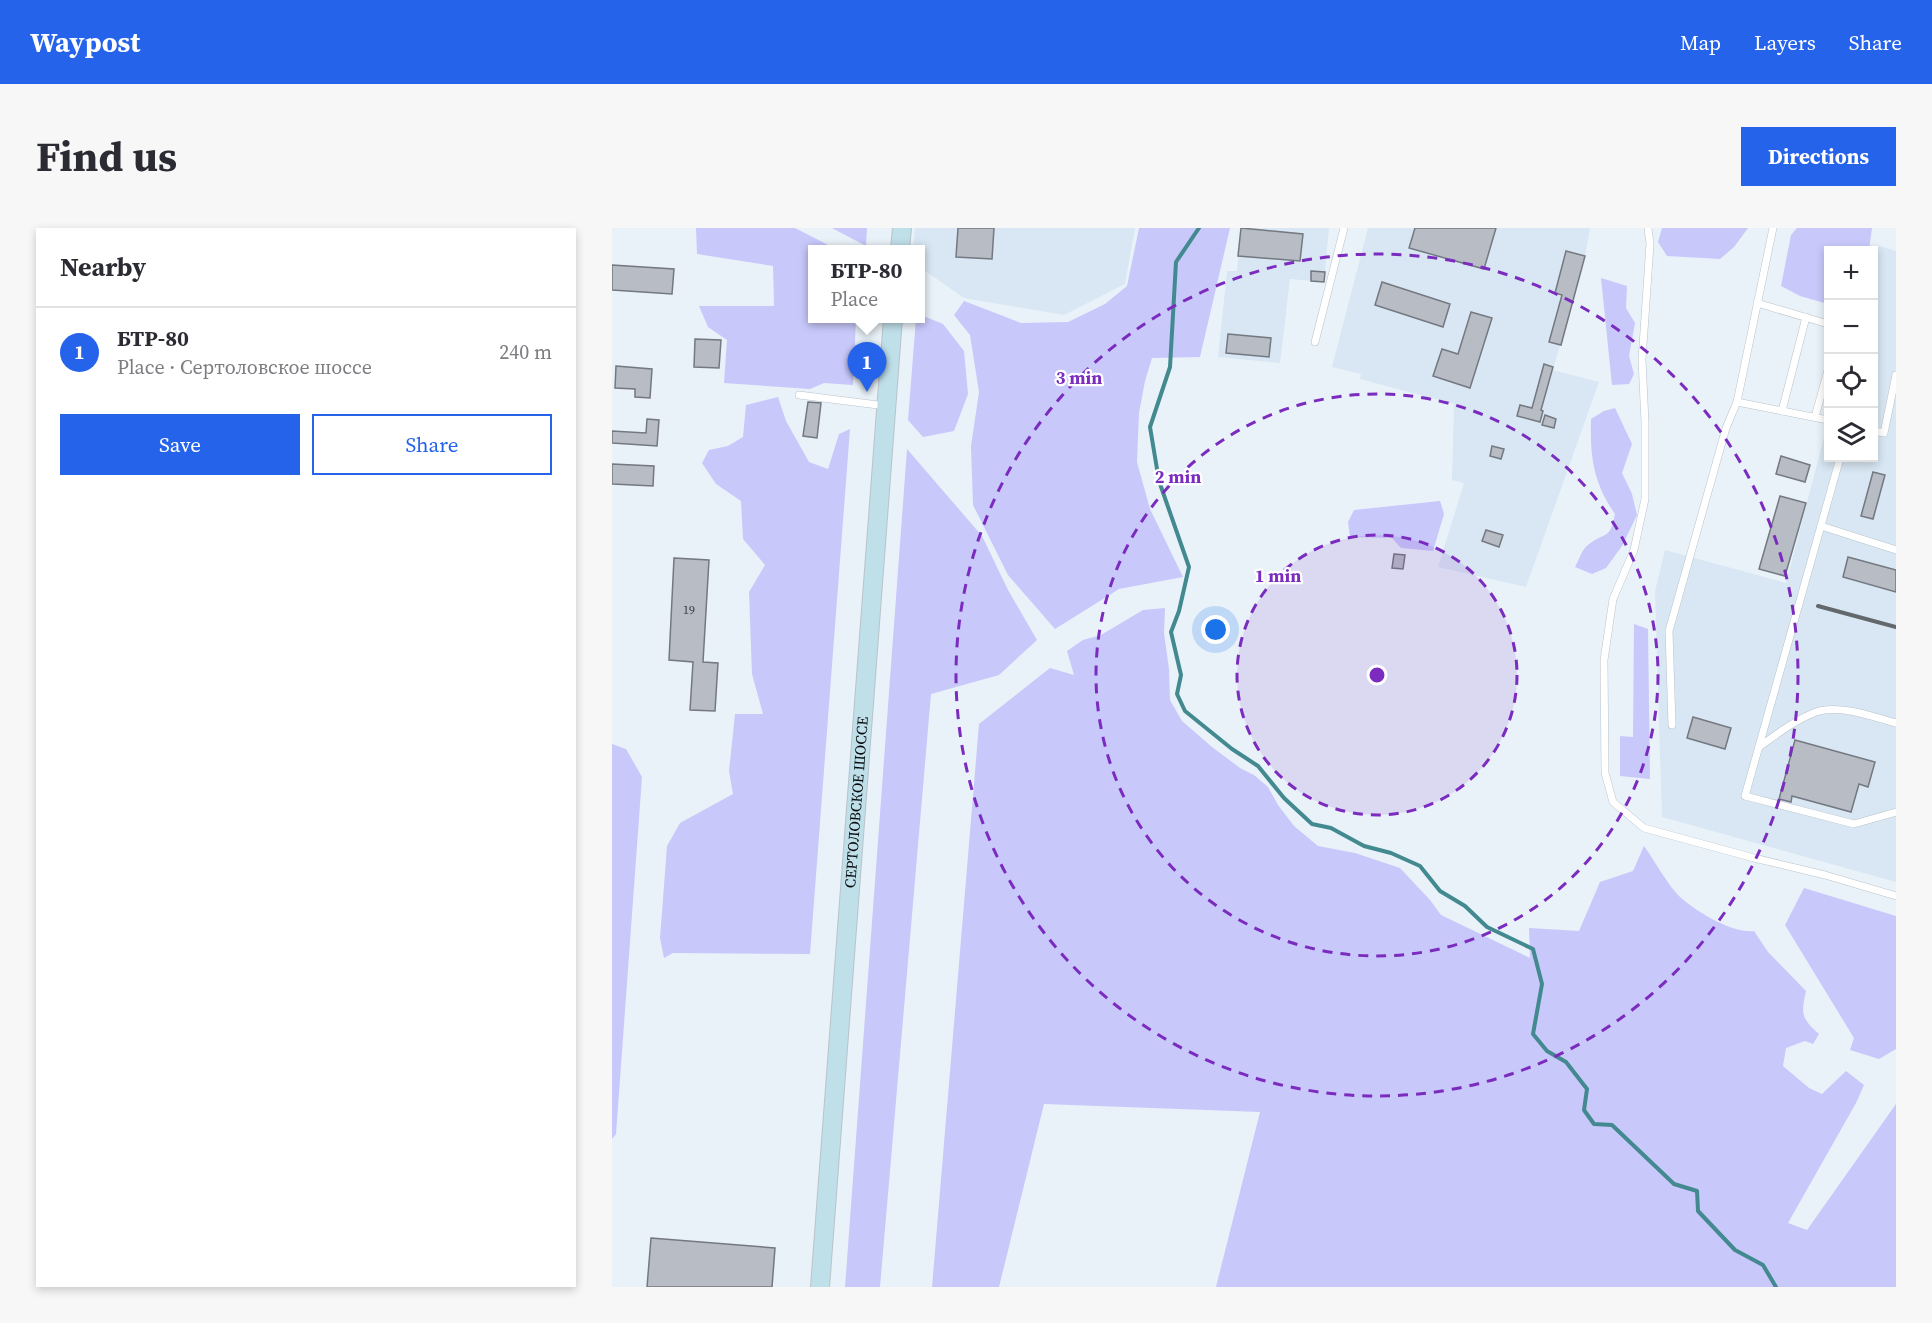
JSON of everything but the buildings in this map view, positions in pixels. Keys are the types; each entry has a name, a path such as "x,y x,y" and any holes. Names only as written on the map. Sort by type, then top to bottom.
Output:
{"main road":[{"path":"900,245 902,228"},
{"name":"СЕРТОЛОВСКОЕ ШОССЕ","path":"820,1287 893,323"}],"lane":[{"path":"1315,342 1344,228"},
{"path":"1648,228 1650,244 1642,360 1645,499 1634,550 1613,599 1604,660 1605,773 1613,802 1644,828 1754,858 1825,874 1896,896"},
{"path":"1672,724 1669,631 1726,428 1737,402 1773,228"},
{"path":"1757,303 1824,323"},
{"path":"1782,411 1806,317"},
{"path":"1878,432 1884,433 1896,375"},
{"path":"1815,417 1824,384"},
{"path":"799,395 886,406"},
{"path":"1737,402 1824,419"},
{"path":"1839,462 1745,796 1854,824 1896,812"},
{"path":"1821,526 1896,550"},
{"path":"1759,747 1796,722 1819,711 1850,711 1896,723"}],"shaded area":[{"path":"696,228 795,228 828,245 808,245 808,323 856,323 853,385 824,383 810,389 724,383 727,340 708,327 699,306 774,306 773,266 697,254"},
{"path":"832,228 867,228 866,245"},
{"path":"915,228 1135,228 1125,284 1064,315 964,298 925,271 925,245 913,245"},
{"path":"1139,228 1230,228 1200,357 1152,358 1139,413 1137,462 1150,509 1183,577 1119,589 1055,629 1008,575 973,505 971,446 979,392 970,335 954,315 964,301 1021,323 1068,322 1105,304 1127,286"},
{"path":"1241,228 1329,228 1324,282 1290,279 1280,363 1218,357 1227,271 1237,271"},
{"path":"1368,228 1590,228 1585,256 1553,370 1599,382 1526,587 1438,567 1464,483 1452,480 1454,404 1360,379 1361,374 1332,367"},
{"path":"1662,228 1748,228 1734,247 1720,259 1667,256 1658,242"},
{"path":"1797,228 1872,228 1870,246 1824,246 1824,303 1800,296 1781,286 1791,235"},
{"path":"1875,245 1896,251 1896,882 1662,817 1655,591 1665,550 1786,583 1824,437 1824,462 1878,462 1878,246"},
{"path":"1601,278 1627,286 1626,308 1635,323 1629,356 1634,374 1629,384 1612,385"},
{"path":"925,317 943,324 964,351 968,394 954,431 923,437 908,420 916,323 925,323"},
{"path":"778,397 786,421 809,462 828,469 839,434 850,429 810,954 673,953 664,958 660,938 667,846 680,823 733,794 729,771 735,714 763,714 752,674 749,592 765,565 743,539 741,501 716,484 702,463 709,450 728,446 743,437 746,405"},
{"path":"1615,408 1632,444 1622,473 1632,494 1637,515 1622,546 1606,568 1592,574 1575,567 1586,547 1609,532 1615,514 1602,491 1594,469 1591,419 1604,411"},
{"path":"907,449 982,536 1008,590 1037,640 999,675 931,694 880,1287 845,1287"},
{"path":"1440,501 1444,514 1433,551 1401,548 1392,538 1350,537 1348,522 1354,510"},
{"path":"1165,608 1164,633 1170,700 1182,721 1212,747 1268,787 1294,826 1318,846 1355,853 1400,868 1441,915 1530,958 1529,928 1579,931 1600,882 1633,871 1644,846 1670,885 1686,902 1725,925 1745,931 1754,931 1768,952 1806,991 1803,1005 1804,1015 1819,1034 1813,1044 1805,1041 1786,1048 1783,1066 1809,1088 1822,1094 1846,1071 1864,1085 1788,1223 1807,1230 1896,1104 1896,1287 1216,1287 1260,1112 1044,1104 999,1287 932,1287 979,724 1050,668 1074,675 1067,651 1083,640 1101,635 1143,610"},
{"path":"1634,624 1648,629 1650,779 1620,776 1620,736 1633,737"},
{"path":"612,744 626,749 642,777 616,1134 612,1139"},
{"path":"1804,888 1896,916 1896,1049 1879,1059 1850,1050 1854,1038 1785,925"}],"waterway":[{"path":"1199,228 1176,262 1170,367 1150,427 1159,481 1189,567 1179,611 1171,632 1181,675 1177,694 1185,711 1232,749 1258,766 1284,798 1312,824 1331,828 1364,846 1391,853 1420,866 1440,891 1465,906 1487,927 1533,949 1542,984 1533,1034 1547,1051 1566,1062 1587,1089 1584,1110 1594,1124 1612,1125 1674,1184 1697,1191 1698,1211 1735,1250 1763,1265 1776,1287"}],"railway":[{"path":"1818,606 1896,627"}],"place":[{"name":"БТР-80","path":"867,392"}]}
